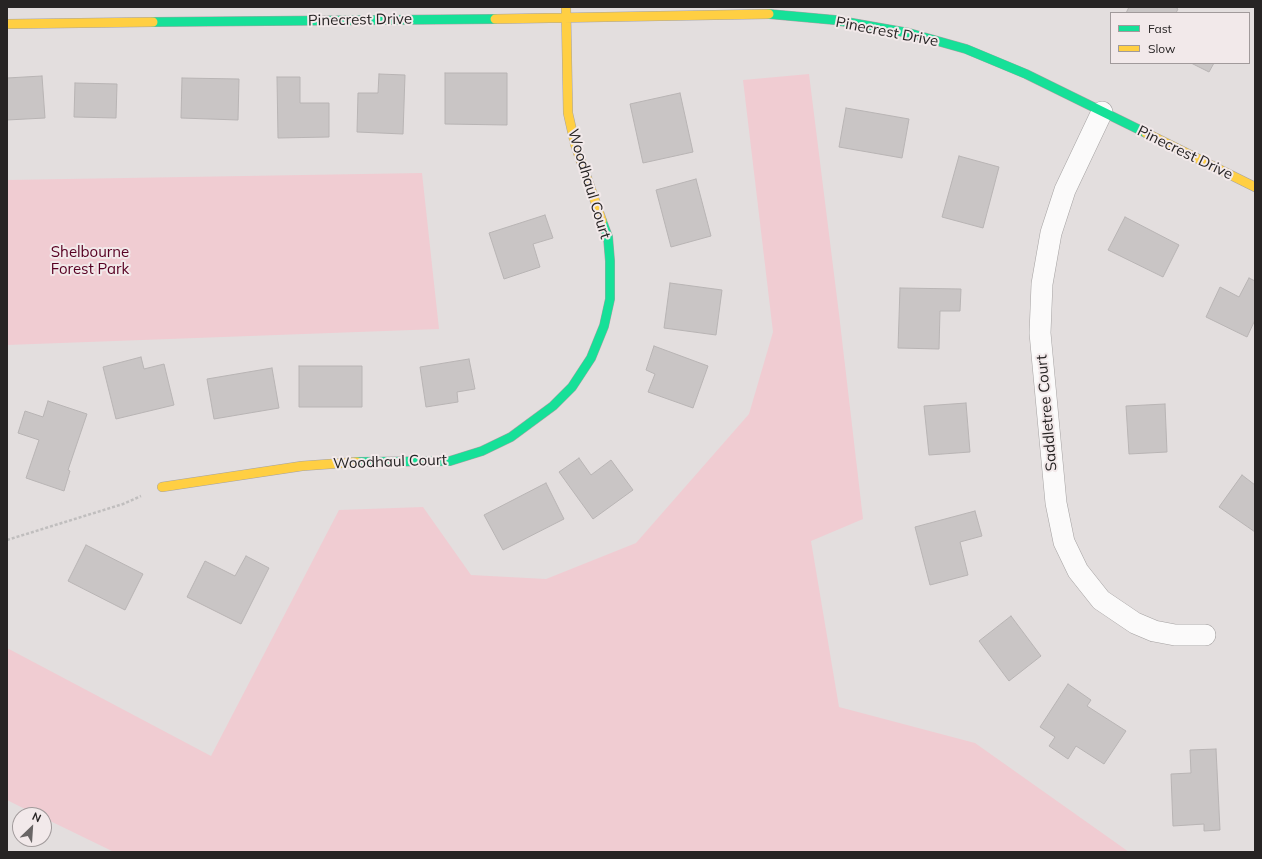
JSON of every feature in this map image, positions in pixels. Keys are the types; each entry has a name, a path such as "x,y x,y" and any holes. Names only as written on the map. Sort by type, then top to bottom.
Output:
{"street":[{"name":"Woodhaul Court","path":"162,487 302,466 342,462 450,461 482,451 511,437 553,406 572,387 591,358 604,326 610,299 610,261 608,237 575,144 568,113 566,7"},
{"name":"Pinecrest Drive","path":"7,24 566,18 776,14 857,24 909,33 966,49 1026,74 1255,187"},
{"name":"Saddletree Court","path":"1102,112 1065,190 1051,233 1042,284 1040,334 1056,503 1068,549 1078,571 1101,600 1135,622 1154,632 1175,635 1205,635"}],"path":[{"path":"7,540 123,504"}],"green space":[{"path":"809,74 863,519 811,541 839,707 975,743 1129,852 114,852 52,822 52,807 21,807 7,800 7,648 211,756 339,510 423,507 471,575 546,579 636,543 749,414 773,332 743,80"},
{"name":"Shelbourne Forest Park","path":"422,173 439,329 7,345 7,180"}],"building":[{"path":"1129,7 1175,7 1178,9 1176,12 1126,12"},
{"path":"1193,64 1213,64 1209,72"},
{"path":"445,73 507,73 507,125 445,124"},
{"path":"379,74 405,75 403,134 357,132 358,93 378,93"},
{"path":"42,76 45,118 7,120 7,78"},
{"path":"277,77 300,77 300,103 329,103 329,137 278,138"},
{"path":"182,78 239,79 238,120 181,118"},
{"path":"75,83 117,84 116,118 74,117"},
{"path":"680,93 693,152 643,163 630,104"},
{"path":"846,108 909,119 902,158 839,147"},
{"path":"959,156 999,167 983,228 942,217"},
{"path":"696,179 711,236 671,247 656,190"},
{"path":"545,215 553,238 533,244 540,267 504,279 489,233"},
{"path":"1125,217 1179,245 1163,277 1108,250"},
{"path":"1249,278 1255,281 1255,320 1247,337 1206,317 1220,287 1239,297"},
{"path":"670,283 722,290 716,335 664,328"},
{"path":"900,288 961,289 960,311 940,311 939,349 898,348"},
{"path":"654,346 708,366 693,408 648,392 655,374 646,370"},
{"path":"141,357 144,369 164,364 174,405 116,419 103,367"},
{"path":"469,359 475,389 457,392 458,402 426,407 420,367"},
{"path":"299,366 362,366 362,407 299,407"},
{"path":"272,368 279,408 214,419 207,379"},
{"path":"48,401 87,414 68,470 70,471 64,491 26,478 39,440 18,433 25,411 43,417"},
{"path":"966,403 970,452 929,455 924,406"},
{"path":"1165,404 1167,452 1129,454 1126,406"},
{"path":"579,458 591,475 611,460 633,490 593,519 559,472"},
{"path":"1242,475 1255,485 1255,532 1219,507"},
{"path":"546,483 564,519 503,550 484,515"},
{"path":"975,511 982,536 960,542 968,575 930,585 915,527"},
{"path":"86,545 143,574 125,610 68,581"},
{"path":"246,556 269,568 241,624 187,597 205,561 235,576"},
{"path":"1011,616 1041,656 1009,681 979,641"},
{"path":"1068,684 1091,700 1087,706 1126,731 1104,764 1076,746 1068,759 1049,746 1055,737 1040,727"},
{"path":"1216,749 1220,830 1204,831 1204,824 1173,826 1171,774 1191,773 1190,750"}],"traffic: fast":[{"path":"769,14 835,20 909,33 966,49 1026,74 1146,133"},
{"path":"153,22 495,19"},
{"path":"357,462 450,461 482,451 511,437 553,406 572,387 591,358 604,326 610,299 610,261 608,237 602,221"}],"traffic: slow":[{"path":"566,7 568,113 575,144 602,221"},
{"path":"495,19 769,14"},
{"path":"7,24 153,22"},
{"path":"1146,133 1255,187"},
{"path":"162,487 302,466 357,462"}]}
